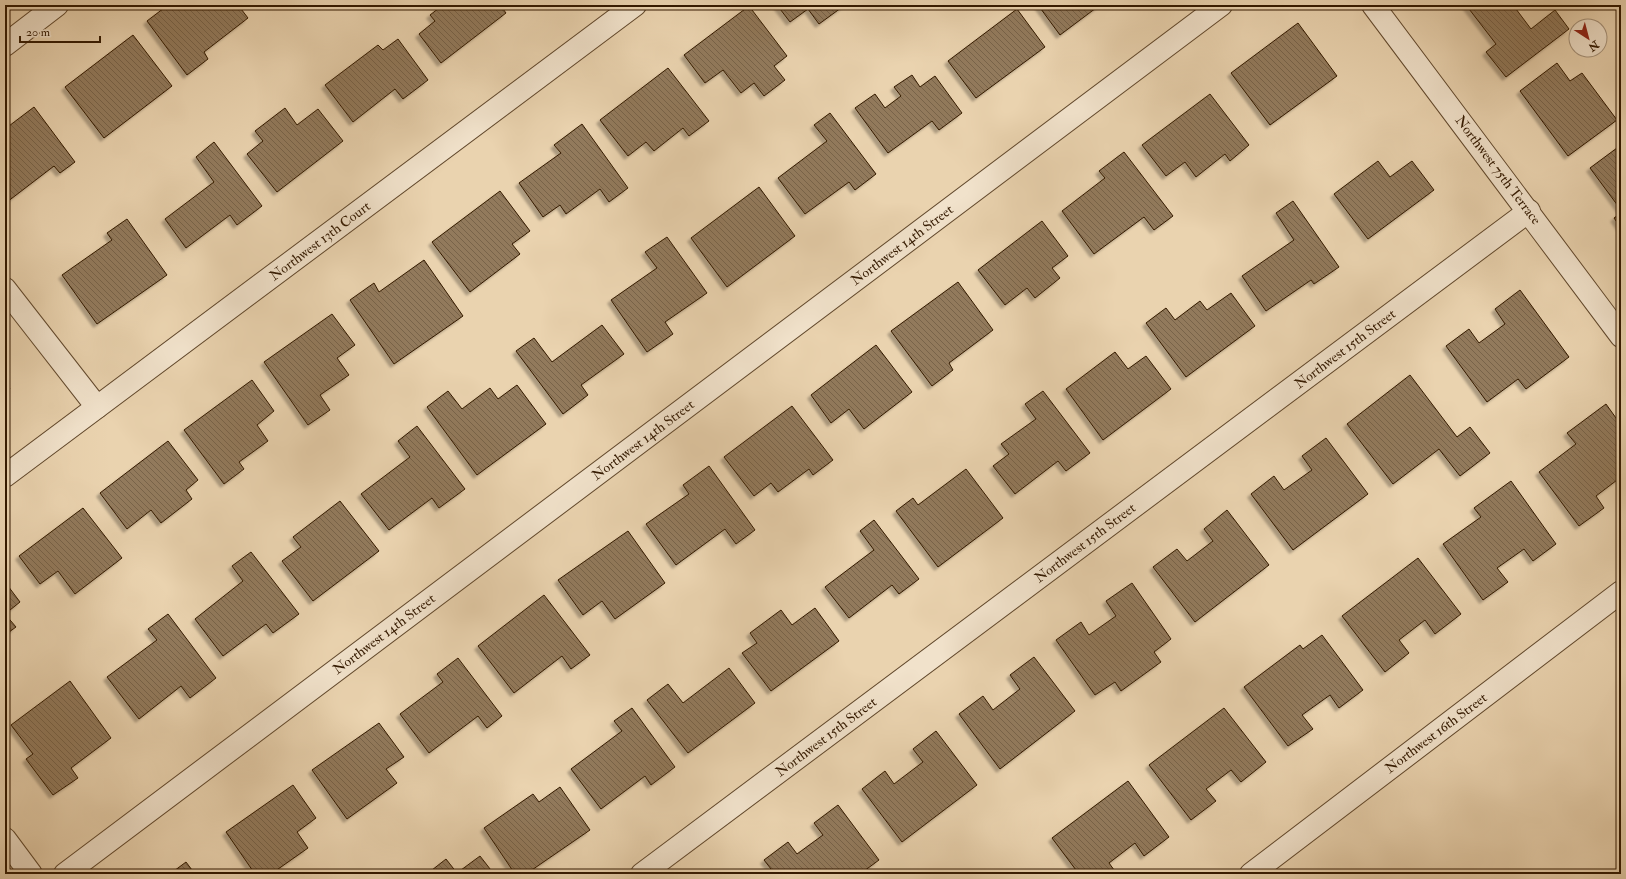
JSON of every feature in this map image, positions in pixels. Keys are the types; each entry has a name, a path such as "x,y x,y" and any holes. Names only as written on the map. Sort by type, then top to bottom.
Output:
{"street":[{"path":"5,45 57,5"},
{"name":"Northwest 13th Court","path":"5,476 635,5"},
{"name":"Northwest 14th Street","path":"65,874 1221,5"},
{"name":"Northwest 75th Terrace","path":"1373,5 1529,211 1621,336"},
{"name":"Northwest 15th Street","path":"642,874 1529,211"},
{"path":"5,289 97,407"},
{"name":"Northwest 16th Street","path":"1251,874 1621,592"},
{"path":"5,839 31,874"}],"building":[{"path":"168,5 238,5 248,18 204,52 208,59 187,75 147,21"},
{"path":"443,5 500,5 506,13 441,63 419,34 435,21 430,15"},
{"path":"777,5 845,5 819,24 808,9 790,22"},
{"path":"1038,5 1100,5 1060,35"},
{"path":"1466,5 1513,5 1531,29 1555,10 1568,28 1568,30 1506,77 1486,52 1496,44"},
{"path":"749,6 787,56 774,66 785,80 764,96 754,83 741,93 723,70 705,83 684,55"},
{"path":"1017,9 1045,47 976,98 948,61"},
{"path":"1298,23 1337,76 1270,125 1231,73"},
{"path":"133,35 172,86 104,138 65,87"},
{"path":"398,39 428,80 403,99 395,89 353,122 325,85 378,45 383,50"},
{"path":"1557,63 1570,81 1582,73 1617,120 1568,156 1520,91"},
{"path":"668,68 709,121 689,136 683,128 654,151 646,142 628,156 600,120"},
{"path":"912,75 920,87 935,76 962,113 939,130 932,121 888,153 855,108 875,94 885,108 901,96 894,87"},
{"path":"1210,94 1249,145 1230,161 1225,154 1196,177 1185,162 1166,176 1142,145"},
{"path":"34,107 75,162 60,173 54,166 7,202 5,200 5,129"},
{"path":"285,108 297,125 318,109 343,141 277,192 247,154 263,141 255,131"},
{"path":"830,113 876,174 855,190 849,182 805,214 778,178 827,141 814,125"},
{"path":"582,124 628,188 609,202 600,189 566,214 560,205 543,217 519,183 561,153 554,145"},
{"path":"214,142 262,206 237,225 230,215 186,248 165,219 214,182 196,157"},
{"path":"1621,145 1621,210 1590,168"},
{"path":"1124,152 1173,216 1154,230 1144,217 1094,254 1062,211 1105,178 1099,171"},
{"path":"1378,161 1390,177 1412,161 1434,190 1368,239 1334,194"},
{"path":"759,187 795,236 727,287 691,238"},
{"path":"500,191 530,231 512,244 520,254 470,292 432,242"},
{"path":"1293,201 1339,267 1314,284 1311,280 1266,311 1242,276 1294,240 1276,213"},
{"path":"1621,213 1621,228 1614,218"},
{"path":"127,219 167,275 97,324 62,275 112,240 107,233"},
{"path":"1042,221 1068,256 1052,268 1060,278 1035,298 1027,288 1005,305 978,270"},
{"path":"667,237 707,293 665,322 673,334 647,352 611,300 657,268 645,252"},
{"path":"424,260 463,316 394,364 350,300 374,283 379,292"},
{"path":"958,282 993,330 949,363 953,370 932,386 891,331"},
{"path":"1520,290 1569,357 1526,389 1518,379 1487,402 1446,346 1469,329 1479,343 1505,324 1495,309"},
{"path":"1231,293 1255,326 1186,377 1146,323 1166,308 1175,320 1200,301 1207,310"},
{"path":"332,314 355,345 337,358 349,375 320,395 330,410 308,425 264,362"},
{"path":"602,325 624,354 581,385 588,395 563,414 516,351 534,338 552,362"},
{"path":"876,345 912,392 864,429 849,409 831,423 811,395"},
{"path":"1115,352 1128,369 1146,356 1171,389 1103,440 1066,389"},
{"path":"1410,375 1457,437 1470,427 1490,453 1460,476 1439,449 1393,484 1347,424"},
{"path":"252,380 274,411 257,425 268,441 239,462 244,469 224,484 184,430"},
{"path":"5,382 10,389 5,392"},
{"path":"517,385 546,424 477,475 427,407 448,391 462,409 490,388 498,399"},
{"path":"1043,391 1090,453 1066,471 1058,461 1015,494 993,466 1009,454 1001,444 1036,419 1025,404"},
{"path":"1606,404 1621,425 1621,477 1596,496 1604,508 1579,526 1539,472 1576,444 1567,433"},
{"path":"792,406 833,460 813,475 809,469 778,492 771,483 754,496 724,457"},
{"path":"417,426 465,489 439,508 432,498 389,530 361,494 410,457 398,441"},
{"path":"1326,438 1368,494 1293,550 1251,494 1274,476 1284,490 1312,470 1302,456"},
{"path":"168,441 198,480 186,490 192,499 161,523 151,510 127,529 100,493"},
{"path":"709,466 755,530 736,544 725,529 676,565 646,524 689,494 683,485"},
{"path":"966,469 1003,518 938,567 896,511 913,498 918,505"},
{"path":"1511,481 1556,544 1533,561 1524,549 1497,568 1508,582 1483,600 1443,544 1481,517 1474,508"},
{"path":"340,501 379,551 313,601 282,561 301,547 293,537"},
{"path":"83,508 122,558 75,594 58,571 40,584 19,556"},
{"path":"1227,510 1269,565 1195,622 1153,567 1177,549 1187,561 1213,541 1204,529"},
{"path":"874,520 919,579 899,594 892,585 849,618 825,587 874,550 860,531"},
{"path":"628,531 665,583 615,619 602,601 583,615 558,580"},
{"path":"251,552 299,614 273,633 266,624 223,656 195,619 243,581 232,566"},
{"path":"1418,558 1461,614 1435,634 1425,620 1399,640 1409,653 1385,672 1342,616"},
{"path":"5,582 20,602 5,614"},
{"path":"1132,583 1171,639 1154,652 1161,662 1121,691 1115,682 1095,695 1056,640 1081,622 1089,635 1116,616 1106,601"},
{"path":"544,595 590,655 571,669 562,656 514,693 478,646"},
{"path":"815,608 839,641 771,691 742,653 757,643 750,633 781,610 792,625"},
{"path":"5,614 16,627 5,635"},
{"path":"168,614 216,678 190,698 181,686 139,719 107,677 157,640 148,629"},
{"path":"1322,635 1363,690 1339,708 1330,695 1302,715 1313,729 1288,746 1244,687 1300,645 1303,649"},
{"path":"1034,657 1075,711 1000,769 959,714 983,696 993,710 1020,689 1010,675"},
{"path":"458,658 502,716 487,728 478,716 429,753 400,714 443,682 437,674"},
{"path":"729,668 755,703 688,753 647,700 668,684 683,703"},
{"path":"70,681 111,738 71,768 78,778 53,795 26,759 33,754 11,725"},
{"path":"632,708 675,767 651,785 645,776 601,809 571,769 622,731 614,721"},
{"path":"1224,708 1266,762 1241,782 1231,770 1206,789 1216,801 1191,820 1149,765"},
{"path":"379,723 404,757 386,769 397,783 347,819 312,770"},
{"path":"936,731 977,785 902,842 862,789 885,771 894,784 923,762 913,749"},
{"path":"1128,781 1169,837 1144,856 1135,843 1109,863 1117,874 1079,874 1052,838"},
{"path":"293,785 316,818 297,832 308,848 271,874 255,874 226,832"},
{"path":"560,787 590,830 526,874 515,874 484,828 533,794 539,802"},
{"path":"838,805 879,860 860,874 775,874 764,860 788,842 797,854 823,835 814,823"},
{"path":"480,856 494,874 427,874 446,859 457,873"},
{"path":"186,862 195,874 170,874"}]}
